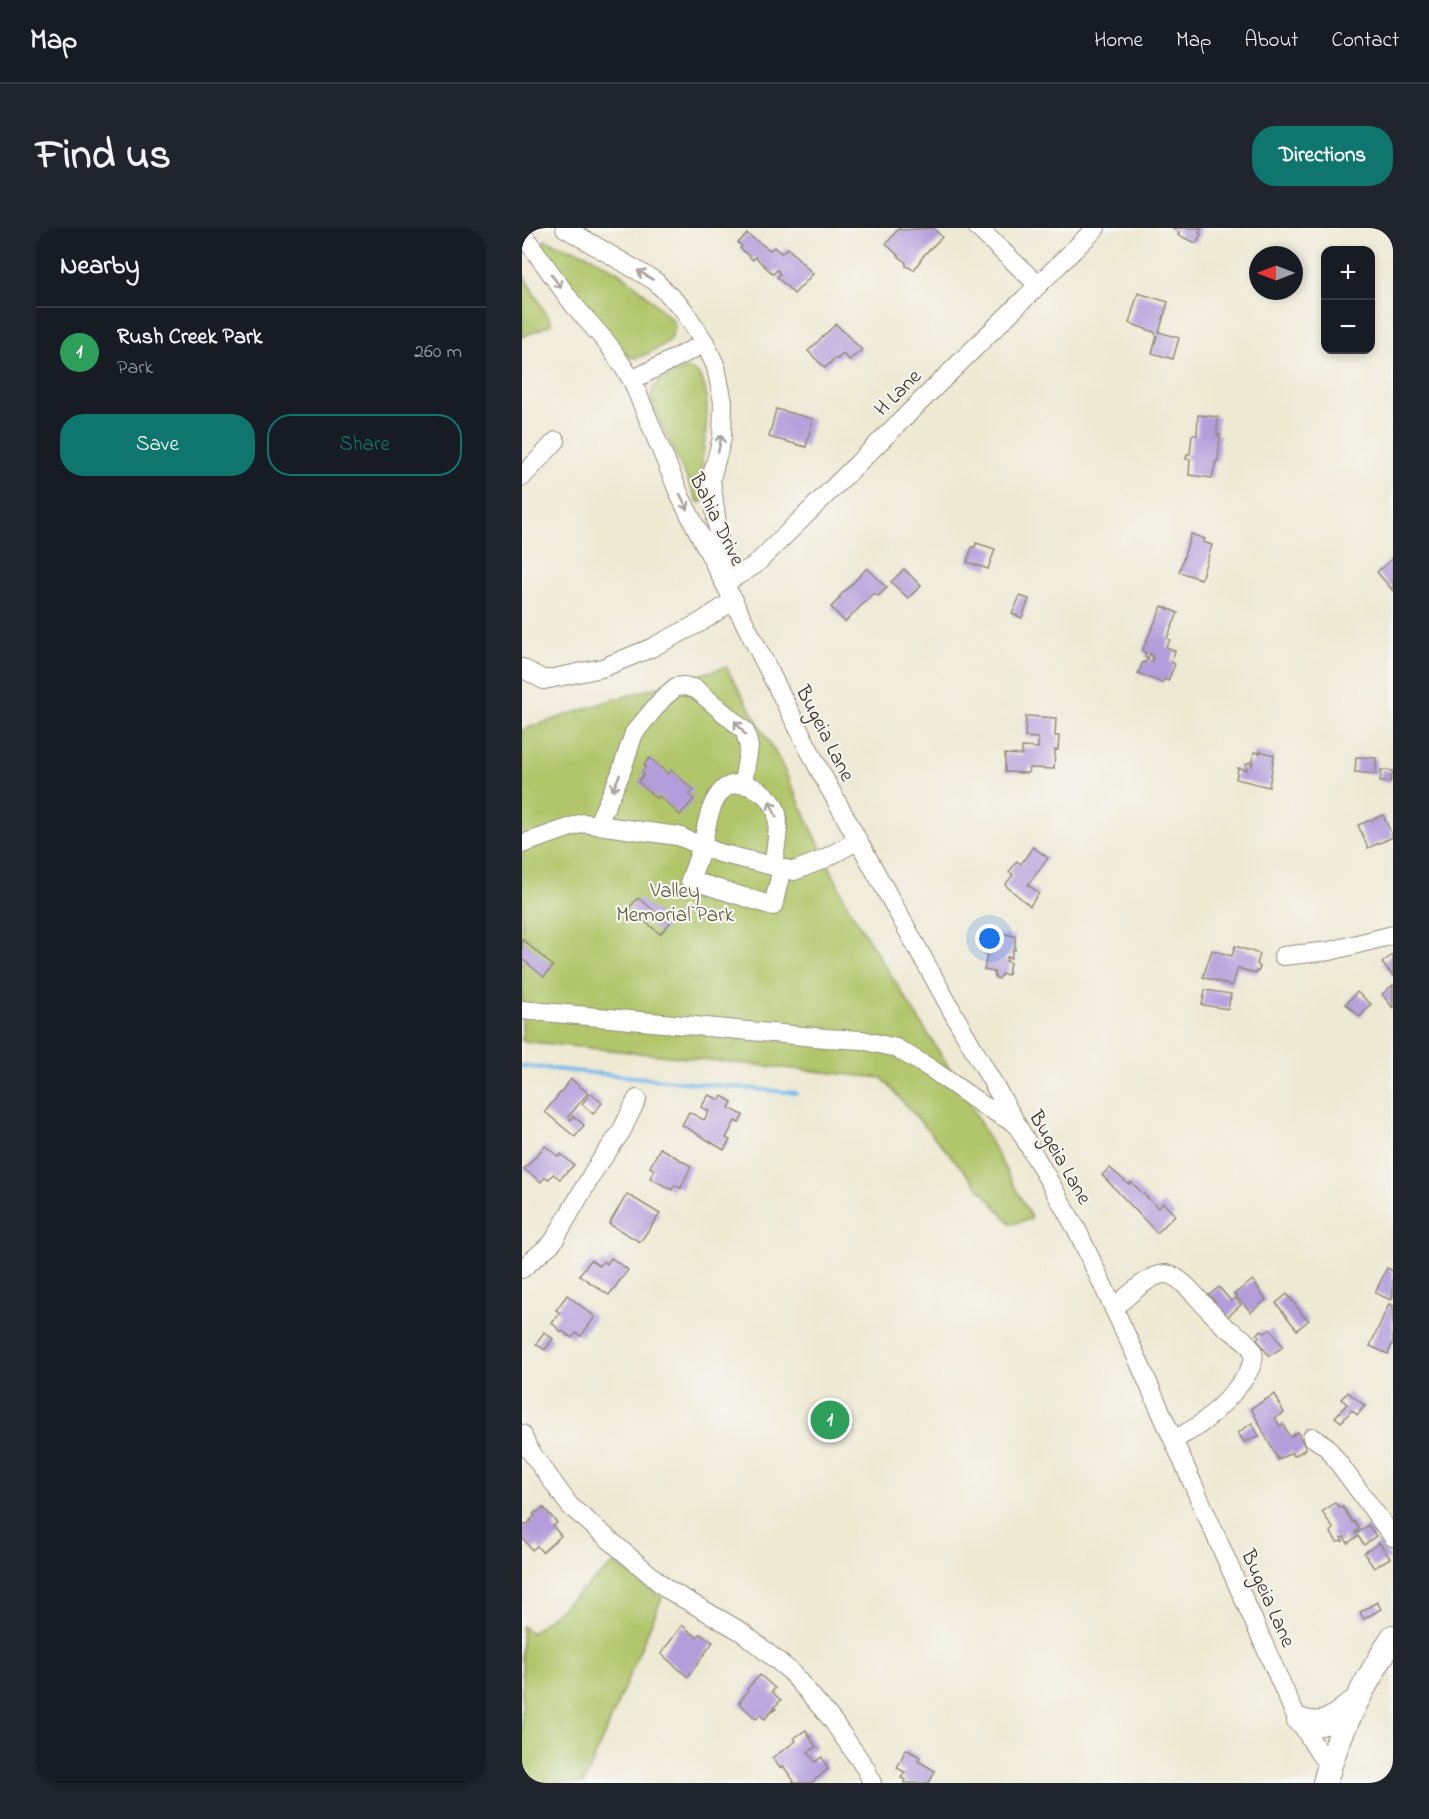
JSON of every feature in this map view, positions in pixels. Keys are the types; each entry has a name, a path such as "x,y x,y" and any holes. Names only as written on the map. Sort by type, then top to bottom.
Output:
{"main road":[{"path":"1327,1775 1358,1699 1393,1636"},
{"path":"1299,1720 1316,1725 1324,1724 1358,1699"}],"street":[{"name":"Bahia Drive","path":"565,228 655,281 683,309 705,343 716,367 723,402 722,438 711,479 725,583"},
{"path":"978,228 1037,284"},
{"name":"H Lane","path":"725,583 755,565 1096,228"},
{"name":"Bahia Drive","path":"522,233 573,304 608,344 632,380 681,498 725,583"},
{"path":"632,380 705,343"},
{"path":"522,477 556,441"},
{"name":"Bugeia Lane","path":"725,583 857,841 1077,1230 1299,1720 1318,1753 1327,1775"},
{"path":"522,668 544,680 602,668 651,648 701,622 734,600"},
{"path":"597,825 620,775 634,734 663,698 676,687 696,689 745,730 749,747 744,783"},
{"path":"744,783 766,795 776,810 778,867 773,906 690,880 702,846 711,808 721,790 734,784 744,783"},
{"path":"522,844 583,823 678,836 719,853 795,871 822,860 857,841"},
{"path":"1283,956 1330,951 1393,935"},
{"path":"522,1010 862,1040 896,1048 1017,1125"},
{"path":"522,1269 554,1242 595,1169 621,1132 637,1099"},
{"path":"1114,1308 1156,1275 1165,1273 1173,1275 1222,1324 1250,1346 1255,1354 1250,1370 1237,1388 1198,1426 1174,1440"},
{"path":"522,1434 528,1448 570,1506 667,1589 742,1632 790,1671 832,1720 866,1769 872,1783"},
{"path":"1312,1437 1326,1446 1393,1537"}],"green space":[{"path":"545,240 584,253 618,272 637,286 672,320 675,328 670,340 637,358 625,353 584,308 539,245"},
{"path":"522,273 552,324 522,337"},
{"path":"681,370 693,371 701,378 705,390 707,422 702,462 704,500 700,503 652,405 651,397 655,386"},
{"name":"Valley Memorial Park","path":"726,667 779,759 850,910 957,1080 1032,1219 1011,1224 882,1078 522,1041 522,730 609,701"},
{"path":"615,1563 662,1598 584,1783 522,1783 522,1626 531,1633"}],"building":[{"path":"899,228 901,230 933,228 942,237 924,255 914,270 906,266 906,263 886,244"},
{"path":"1172,228 1202,228 1196,243 1178,235 1179,232"},
{"path":"747,234 770,250 774,247 781,253 788,248 813,274 794,294 777,277 780,274 777,270 773,274 755,257 753,260 740,248 742,246 738,243"},
{"path":"1138,293 1168,302 1159,332 1179,338 1173,359 1152,353 1157,336 1154,332 1129,323"},
{"path":"836,324 862,350 849,360 843,354 825,368 808,351"},
{"path":"776,409 813,419 806,447 769,437"},
{"path":"1198,415 1218,417 1217,435 1220,435 1218,461 1216,461 1212,478 1189,475 1190,459 1186,459 1187,454 1190,454 1192,435 1197,435"},
{"path":"1191,534 1205,539 1203,542 1212,545 1201,579 1179,572"},
{"path":"976,543 995,549 988,569 967,562 972,547 975,547"},
{"path":"1393,558 1393,591 1377,572"},
{"path":"867,568 887,588 878,596 874,593 845,622 831,607"},
{"path":"904,569 921,586 908,598 891,582"},
{"path":"1020,596 1029,599 1022,618 1012,614"},
{"path":"1162,606 1178,613 1167,638 1170,640 1166,647 1175,651 1171,662 1175,664 1168,681 1164,679 1162,683 1138,673 1143,662 1145,663 1147,659 1152,662 1153,657 1150,653 1148,658 1142,651"},
{"path":"1026,716 1056,718 1055,736 1059,736 1058,750 1055,750 1054,769 1029,768 1028,773 1005,772 1005,754 1022,755 1022,747 1038,748 1038,738 1025,737"},
{"path":"1260,751 1274,755 1269,787 1236,779 1238,768 1247,770 1246,764 1250,762 1252,766 1254,752 1260,753"},
{"path":"1356,757 1376,758 1376,774 1355,772"},
{"path":"650,758 668,774 671,770 694,790 689,795 694,799 680,815 659,796 657,799 638,782 644,774 642,772 646,766 644,764"},
{"path":"1381,770 1393,771 1390,782 1380,782"},
{"path":"1383,815 1393,837 1368,848 1358,825"},
{"path":"1033,847 1048,858 1028,885 1039,893 1030,906 1005,885 1013,875 1009,872 1017,861 1021,864"},
{"path":"638,898 670,923 660,934 629,908"},
{"path":"989,931 1015,936 1015,950 1013,949 1011,958 1007,957 1006,961 1010,962 1008,975 1002,974 999,979 995,978 994,972 984,970 987,954 983,950"},
{"path":"522,939 553,966 544,977 522,959"},
{"path":"1235,946 1260,954 1257,964 1260,967 1256,974 1238,968 1232,986 1203,977 1212,950 1232,956"},
{"path":"1393,954 1393,976 1382,963"},
{"path":"1393,985 1393,1008 1382,994"},
{"path":"1205,990 1231,994 1228,1009 1202,1005"},
{"path":"1357,992 1371,1004 1360,1017 1346,1004"},
{"path":"571,1079 588,1093 568,1117 571,1120 573,1116 584,1125 575,1137 545,1112"},
{"path":"591,1093 602,1103 593,1114 582,1104"},
{"path":"709,1095 720,1100 722,1096 732,1102 729,1108 743,1115 739,1123 735,1121 726,1138 730,1140 724,1150 682,1125 689,1112 704,1120 709,1111 701,1107"},
{"path":"545,1146 559,1157 561,1154 574,1165 560,1179 553,1174 549,1179 545,1177 541,1182 524,1169"},
{"path":"660,1148 691,1166 681,1188 674,1185 672,1190 650,1178 654,1170 650,1167"},
{"path":"1110,1168 1129,1184 1131,1182 1158,1208 1163,1203 1175,1215 1157,1233 1102,1175"},
{"path":"627,1194 660,1214 640,1242 609,1224"},
{"path":"611,1258 628,1270 609,1295 579,1275 591,1260 599,1266 603,1261 607,1264"},
{"path":"1387,1268 1393,1271 1391,1300 1375,1293"},
{"path":"1253,1280 1266,1300 1251,1312 1234,1294"},
{"path":"1219,1287 1231,1301 1235,1298 1241,1305 1222,1322 1210,1308 1216,1302 1209,1295"},
{"path":"1287,1294 1301,1314 1309,1320 1297,1330 1276,1303"},
{"path":"567,1295 595,1317 581,1336 576,1333 572,1338 552,1323 560,1313 556,1310"},
{"path":"1389,1304 1393,1306 1393,1342 1388,1354 1370,1346"},
{"path":"1271,1329 1283,1347 1269,1356 1257,1339 1259,1337 1257,1334 1262,1330 1265,1333"},
{"path":"544,1332 553,1339 545,1350 536,1344"},
{"path":"1348,1392 1365,1406 1357,1415 1352,1410 1341,1422 1335,1417 1347,1404 1341,1399"},
{"path":"1275,1394 1284,1413 1275,1418 1280,1426 1283,1424 1290,1437 1298,1432 1306,1449 1294,1456 1292,1452 1278,1460 1251,1408"},
{"path":"1252,1423 1259,1436 1244,1442 1238,1433"},
{"path":"1335,1503 1343,1507 1352,1522 1354,1521 1359,1529 1355,1532 1356,1534 1368,1525 1376,1536 1364,1545 1358,1536 1348,1543 1344,1537 1341,1538 1343,1541 1337,1542 1331,1533 1333,1528 1322,1512"},
{"path":"544,1508 557,1523 553,1526 561,1536 542,1552 537,1546 532,1550 522,1537 522,1527 532,1521 530,1520 535,1516 533,1514"},
{"path":"1379,1543 1390,1558 1374,1568 1364,1553"},
{"path":"1377,1602 1381,1609 1364,1619 1360,1612"},
{"path":"682,1625 697,1637 700,1634 713,1642 688,1677 661,1654"},
{"path":"760,1675 775,1688 772,1692 781,1700 774,1707 776,1709 774,1711 773,1709 765,1719 760,1715 756,1719 739,1703 748,1691 747,1689"},
{"path":"806,1730 816,1747 808,1752 815,1762 822,1757 828,1769 811,1783 791,1783 794,1781 783,1766 780,1768 772,1758 796,1741 794,1738"},
{"path":"906,1749 920,1757 918,1761 935,1771 929,1783 904,1783 906,1780 901,1778 905,1772 897,1768"}],"waterway":[{"path":"522,1066 796,1093"}],"place":[{"name":"Rush Creek Park","path":"830,1420"}]}
